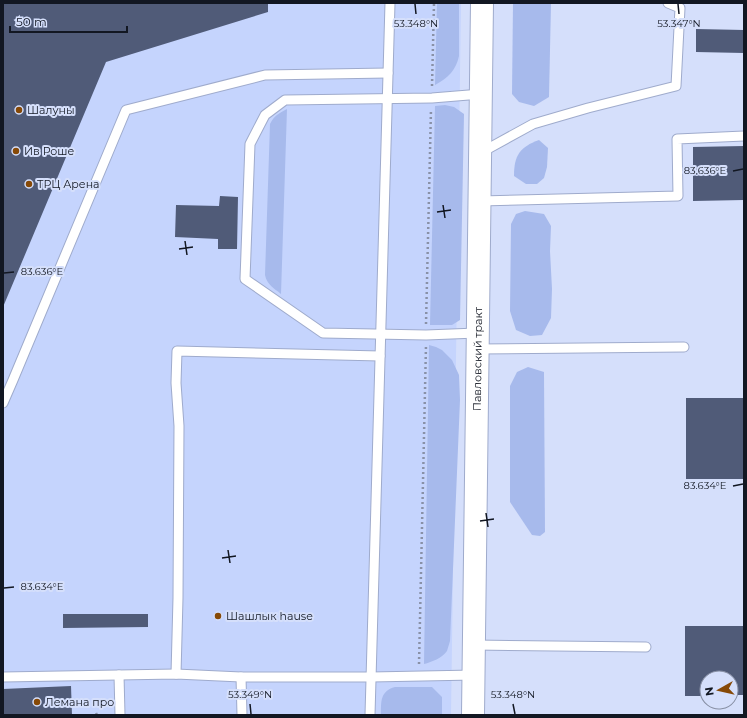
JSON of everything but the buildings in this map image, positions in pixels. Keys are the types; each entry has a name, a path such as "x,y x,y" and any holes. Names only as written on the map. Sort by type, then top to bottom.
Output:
{"main road":[{"name":"Павловский тракт","path":"473,715 482,3"}],"lane":[{"path":"370,715 390,3"},
{"path":"480,152 533,124 588,108 676,86 680,8 668,3"},
{"path":"3,403 126,110 265,74 388,74"},
{"path":"481,94 432,98 285,100 265,115 250,144 245,279 323,333 426,335 477,341 684,347"},
{"path":"480,201 678,196 677,139 744,136"},
{"path":"176,674 179,426 176,383 177,351 380,356"},
{"path":"474,644 646,647"},
{"path":"3,677 176,674 241,677 474,675"},
{"path":"118,675 120,715"},
{"path":"241,677 242,715"}],"path":[{"path":"419,676 434,3"}],"shaded area":[{"path":"3,3 461,3 451,715 3,715"},
{"path":"437,3 459,3 459,56 458,61 451,73 435,85"},
{"path":"513,3 551,3 549,97 534,106 519,102 512,94"},
{"path":"445,105 454,107 464,114 460,320 452,325 430,325 435,106"},
{"path":"287,109 281,294 269,284 265,275 270,124 277,115"},
{"path":"539,140 548,148 547,167 544,178 537,184 526,184 514,176 515,162 519,153 523,149"},
{"path":"525,211 544,214 551,226 551,318 542,335 530,336 516,330 510,311 511,224 516,214"},
{"path":"429,345 442,350 452,360 459,375 460,400 450,641 447,651 440,658 424,664"},
{"path":"528,367 544,372 545,532 540,536 532,535 510,502 510,386 517,372"},
{"path":"395,687 432,687 442,697 442,715 381,715 381,701 384,694 386,691"}],"place":[{"name":"Шалуны","path":"19,110"},
{"name":"Ив Роше","path":"16,151"},
{"name":"ТРЦ Арена","path":"29,184"},
{"name":"Шашлык hause","path":"218,616"},
{"name":"Лемана про","path":"37,702"}]}
